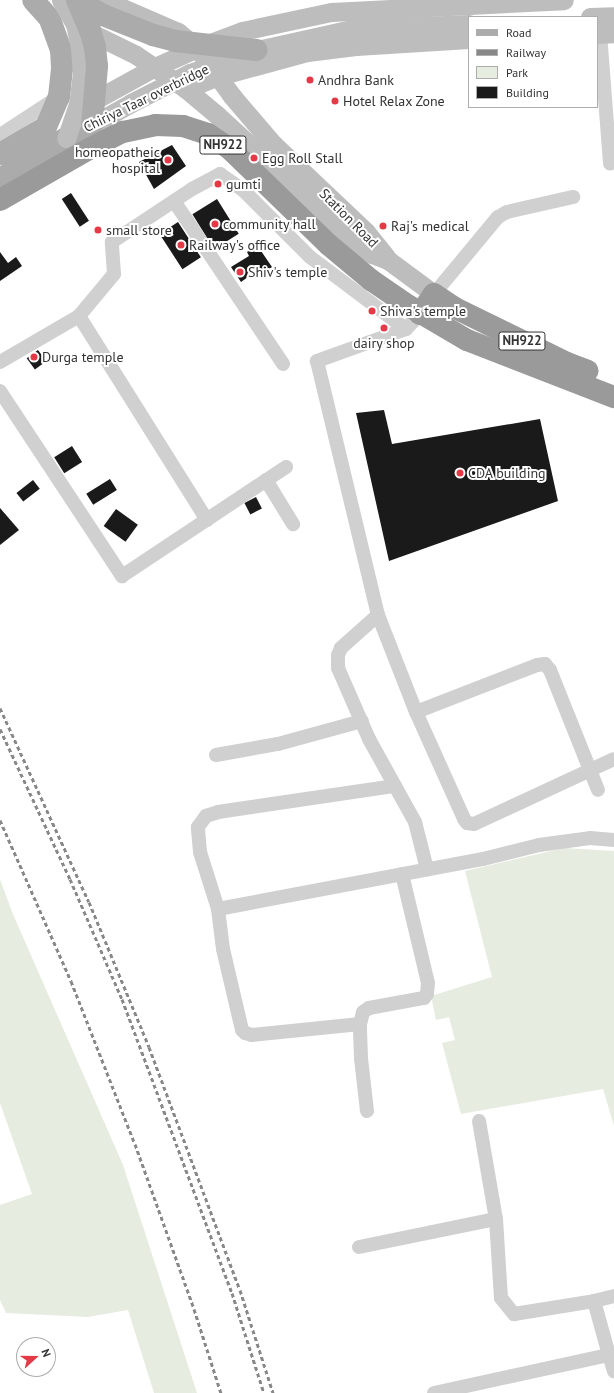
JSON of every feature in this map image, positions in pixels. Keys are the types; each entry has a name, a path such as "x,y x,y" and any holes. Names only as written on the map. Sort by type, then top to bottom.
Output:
{"highway":[{"name":"NH922","path":"0,200 89,149 123,132 155,125 183,126 208,134 230,149 329,245 412,316 491,351 614,397"},
{"name":"NH922","path":"434,294 455,308 476,319 567,363 614,382"},
{"path":"412,316 434,294"},
{"path":"467,340 476,319"}],"main road":[{"path":"34,0 50,19 61,50 62,68 59,97 46,127"},
{"path":"72,0 108,17 153,35 175,41 257,50"},
{"path":"72,0 90,30 95,47 97,66 92,125"},
{"path":"66,138 78,104 82,73 80,47 72,0"},
{"name":"Station Road","path":"104,0 178,32 197,48 219,76 232,96 273,144 366,232 388,260"},
{"path":"4,145 46,127 155,67 197,48 242,31 331,12 411,4 564,0"},
{"path":"598,17 614,16"},
{"name":"Station Road","path":"50,19 63,20 131,52 186,89 253,148 356,244 372,254 388,260"},
{"name":"Chiriya Taar overbridge","path":"0,179 66,138 190,73 257,50 352,29 468,24"},
{"path":"186,89 219,76 307,52 356,46 468,39"},
{"path":"388,260 434,294"}],"street":[{"path":"604,33 610,164"},
{"path":"4,145 59,97"},
{"path":"0,362 79,316 114,274 112,242 174,201 220,174 253,148"},
{"path":"220,174 243,190 310,257 412,316"},
{"path":"434,294 498,217 508,212 574,197"},
{"path":"174,201 283,364"},
{"path":"79,316 207,520"},
{"path":"412,316 317,361 378,616 416,712 464,819 468,823 474,824 614,759"},
{"path":"0,391 122,576 286,467"},
{"path":"266,480 293,524"},
{"path":"378,616 341,648 338,655 338,668 362,721 414,822 427,869"},
{"path":"416,712 537,665 545,664 550,670 589,771 598,790"},
{"path":"216,755 278,744 362,721"},
{"path":"360,1024 252,1035 245,1034 242,1030 223,949 218,909 200,852 198,827 206,816 218,812 395,786"},
{"path":"218,909 483,859 539,846 590,838 614,840"},
{"path":"367,1111 361,1058 360,1024 363,1012 366,1009 424,998 427,994 428,983 402,874"},
{"path":"479,1121 496,1219 501,1298 514,1314 594,1301 614,1296"},
{"path":"359,1247 496,1219"},
{"path":"594,1301 614,1371"},
{"path":"434,1393 609,1355"}],"green space":[{"path":"564,848 614,851 614,1126 603,1089 461,1114 442,1043 455,1040 449,1017 436,1020 431,996 492,977 465,871"},
{"path":"0,879 12,912 123,1165 197,1393 154,1393 128,1310 88,1317 6,1313 0,1300 0,1205 32,1194 0,1103"}],"building":[{"name":"homeopatheic hospital","path":"172,145 186,166 154,189 139,162"},
{"path":"71,193 89,221 80,227 62,199"},
{"name":"community hall","path":"217,199 239,234 214,249 192,214"},
{"name":"Railway's office","path":"178,222 201,257 182,269 160,234"},
{"path":"257,245 272,267 262,274 259,269 241,282 231,267 249,256 247,252"},
{"path":"0,252 8,263 16,257 22,266 0,281"},
{"name":"Durga temple","path":"38,350 46,361 35,370 27,358"},
{"name":"CDA building","path":"384,410 392,444 540,419 558,501 389,561 356,413"},
{"path":"72,446 82,462 64,473 54,457"},
{"path":"110,479 117,490 93,505 86,494"},
{"path":"33,480 40,489 23,502 16,493"},
{"path":"256,497 262,509 250,514 244,503"},
{"path":"0,508 19,530 0,545"},
{"path":"116,509 138,525 125,542 104,526"}],"railway":[{"path":"0,708 89,902 149,1047 240,1290 273,1393"},
{"path":"0,729 70,879 122,999 232,1293 264,1393"},
{"path":"0,820 71,981 135,1144 194,1309 221,1393"}],"place":[{"name":"Andhra Bank","path":"310,80"},
{"name":"Hotel Relax Zone","path":"335,101"},
{"name":"Egg Roll Stall","path":"254,158"},
{"name":"homeopatheic hospital","path":"168,160"},
{"name":"gumti","path":"218,184"},
{"name":"community hall","path":"215,224"},
{"name":"Raj's medical","path":"383,226"},
{"name":"small store","path":"98,230"},
{"name":"Railway's office","path":"181,245"},
{"name":"Shiv's temple","path":"240,272"},
{"name":"Shiva's temple","path":"372,311"},
{"name":"dairy shop","path":"384,328"},
{"name":"Durga temple","path":"34,357"},
{"name":"CDA building","path":"460,473"}]}
